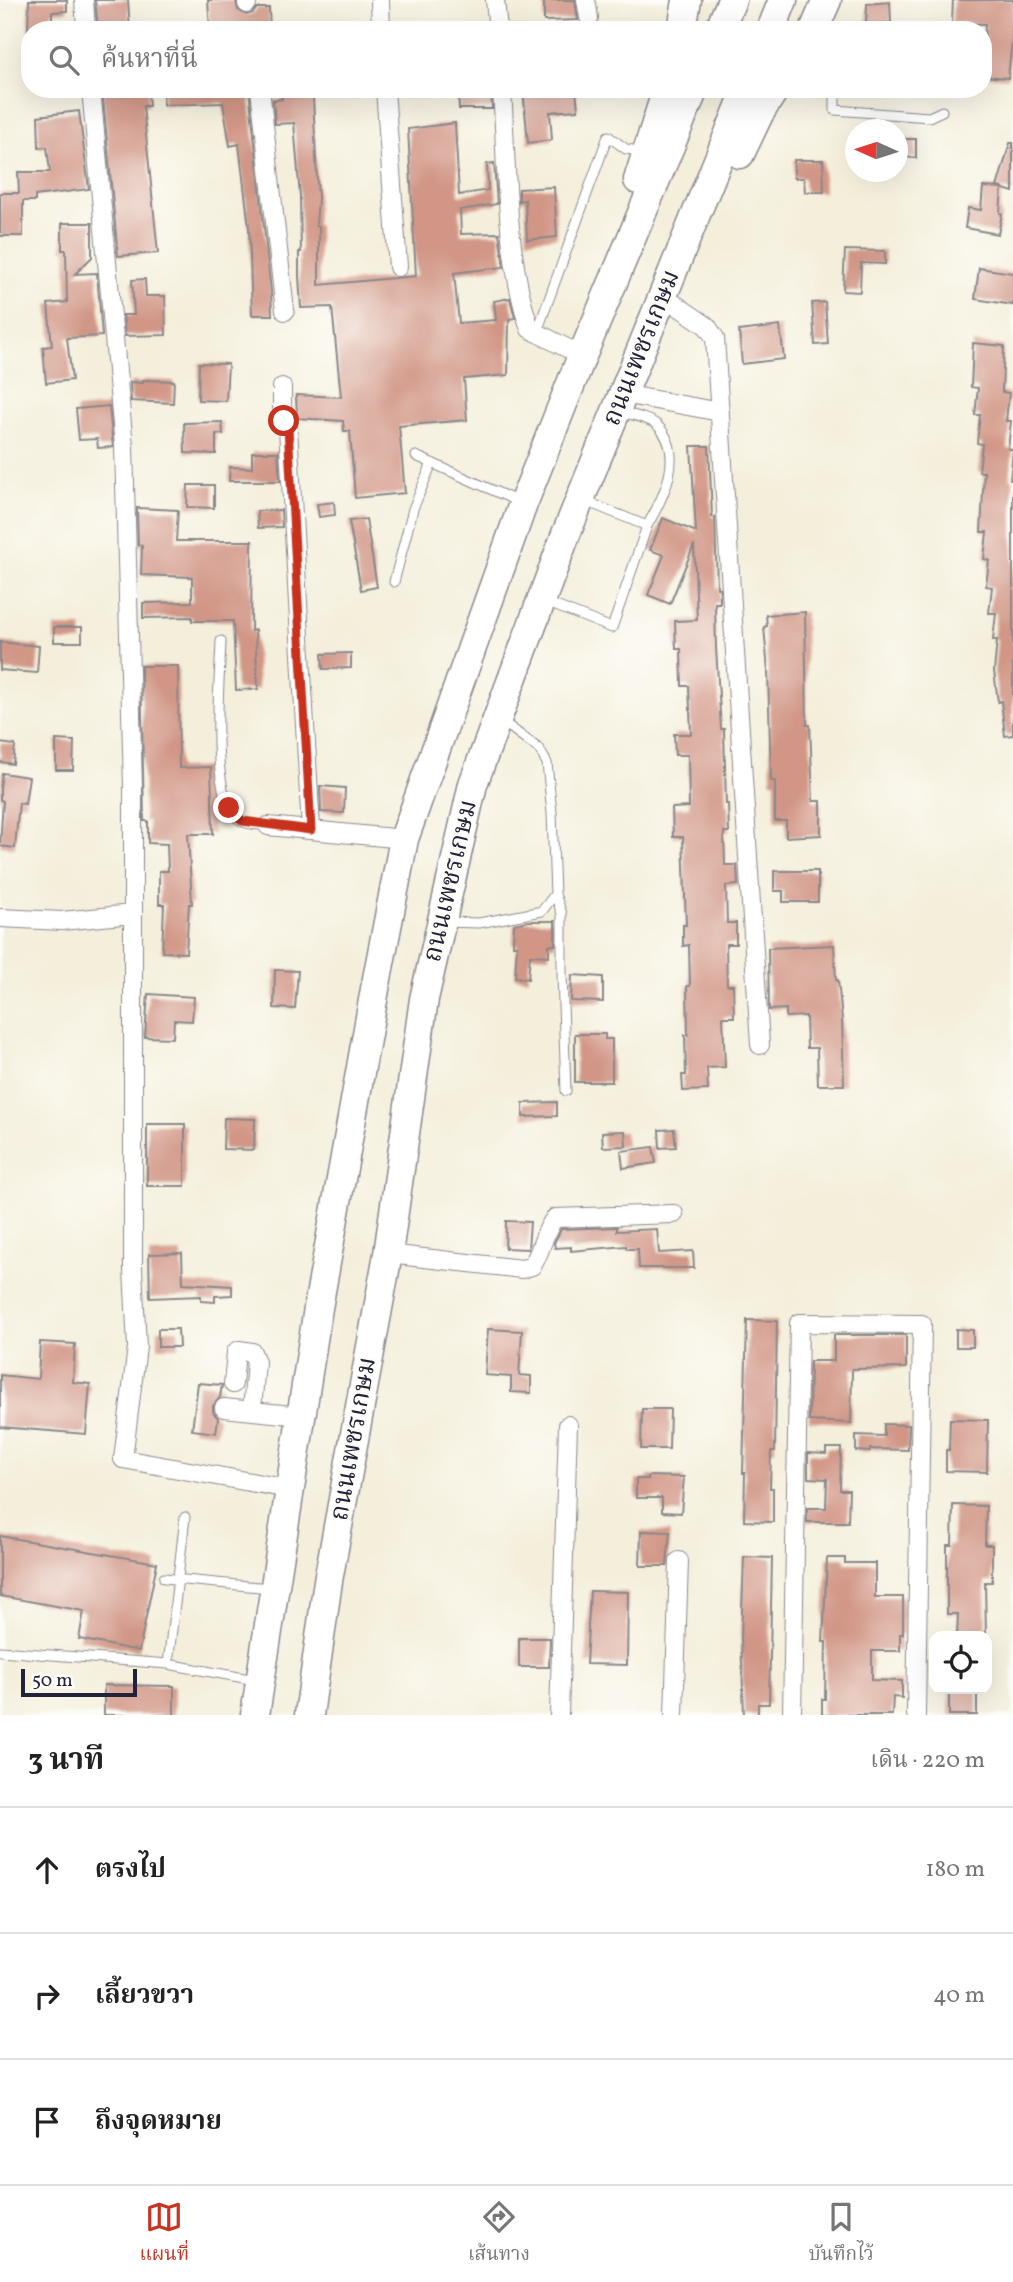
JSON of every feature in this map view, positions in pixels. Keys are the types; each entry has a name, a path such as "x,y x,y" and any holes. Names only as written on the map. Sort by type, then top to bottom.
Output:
{"highway":[{"path":"684,21 687,0"},
{"path":"723,21 732,0"},
{"path":"818,21 827,0"},
{"path":"626,248 625,221 664,98"},
{"name":"ถนนเพชรเกษม","path":"255,1715 301,1416 375,989 404,839 523,505 626,248 690,98"},
{"name":"ถนนเพชรเกษม","path":"309,1715 328,1581 388,1254 424,999 473,785 580,499 743,98"},
{"path":"691,227 713,211 769,98"}],"street":[{"path":"84,0 85,21"},
{"path":"380,0 381,21"},
{"path":"495,0 497,21"},
{"path":"586,0 589,18"},
{"path":"92,98 124,446 131,677 133,1269 137,1347 123,1458 289,1489"},
{"path":"261,98 285,311"},
{"path":"386,98 398,267"},
{"path":"503,98 513,246 519,290 530,328 582,356"},
{"path":"663,296 707,326 715,338 760,1045"},
{"path":"282,387 282,407 288,428 311,830"},
{"path":"620,402 720,412"},
{"path":"268,826 404,839"},
{"path":"0,918 62,921 132,914"},
{"path":"388,1254 522,1269 532,1266 548,1226 555,1218 674,1214"},
{"path":"792,1715 799,1323 922,1324 916,1715"},
{"path":"233,1384 236,1352 252,1352 256,1362 252,1410"},
{"path":"224,1408 301,1416"},
{"path":"559,1715 568,1425"},
{"path":"674,1715 679,1562"}],"lane":[{"path":"835,98 835,110 929,117 942,111"},
{"path":"537,332 608,136 626,149 646,152"},
{"path":"541,600 612,628 647,526 663,499 670,476 671,445 656,424 620,402"},
{"path":"416,456 523,505"},
{"path":"394,582 413,509 432,463"},
{"path":"580,499 647,526"},
{"path":"221,641 218,762 224,796 229,808 242,821 268,826"},
{"path":"498,718 539,749 547,763 555,894 562,914 566,1091"},
{"path":"442,922 479,923 542,911 555,894"},
{"path":"168,1664 186,1517"},
{"path":"164,1578 274,1589"},
{"path":"0,1651 168,1664 261,1681"}],"building":[{"path":"29,0 67,0 67,11 52,12 52,21 28,21"},
{"path":"95,0 128,0 129,21 97,21"},
{"path":"208,0 236,0 238,10 246,15 257,8 269,8 270,21 209,21"},
{"path":"544,0 575,0 578,20 544,21"},
{"path":"953,0 1013,0 1008,78 992,77 992,21 952,21"},
{"path":"890,2 891,21 866,21 867,4"},
{"path":"103,98 149,98 149,106 143,106 158,253 118,256"},
{"path":"163,98 250,98 272,315 252,315 249,228 239,144 230,146 223,103 163,105"},
{"path":"313,98 319,285 416,276 408,129 455,123 459,195 488,190 487,164 494,163 497,204 460,210 461,234 499,233 504,267 454,273 459,323 496,320 494,301 510,298 515,318 509,319 508,375 464,379 467,420 399,426 405,493 355,498 350,431 344,431 343,421 297,418 296,395 341,397 332,307 301,308 300,197 294,123 275,124 273,100"},
{"path":"458,98 491,98 492,109 459,109"},
{"path":"524,98 577,98 578,110 550,112 552,140 528,143"},
{"path":"79,111 89,189 35,196 35,201 23,201 23,236 0,236 0,193 19,193 18,172 50,172 47,147 39,148 38,116"},
{"path":"908,139 916,139 916,158 908,158"},
{"path":"1010,143 1013,143 1013,192 997,187"},
{"path":"794,160 823,160 824,192 805,192 804,178 794,178"},
{"path":"554,187 557,237 527,240 525,200 519,201 519,189"},
{"path":"983,187 1002,188 1002,214 998,234 965,228 968,208 981,210"},
{"path":"62,223 92,223 92,257 75,274 97,273 102,336 67,338 72,380 46,383 43,347 52,346 48,304 67,302 66,250 62,250"},
{"path":"845,250 885,251 885,264 861,263 860,292 843,291"},
{"path":"979,268 1013,273 1013,305 975,299"},
{"path":"145,279 146,296 165,296 166,335 125,336 123,315 134,315 132,280"},
{"path":"825,302 828,344 815,345 812,303"},
{"path":"780,326 784,359 742,364 739,331"},
{"path":"973,343 1004,346 1002,392 1009,393 1006,421 1011,421 1008,449 1013,449 1010,479 1013,479 1013,735 1005,736 994,671 996,613 989,613 992,587 986,586 989,560 984,559 987,532 981,532 984,472 979,472 982,444 977,443 980,415 975,415 978,388 971,387"},
{"path":"199,363 228,364 226,401 198,400"},
{"path":"143,380 174,381 173,403 131,401 130,382 143,383"},
{"path":"109,406 113,447 98,448 97,439 79,440 76,409"},
{"path":"222,422 223,434 216,434 216,454 185,453 184,423"},
{"path":"691,446 709,446 717,588 720,588 720,603 715,603 721,729 724,729 728,804 729,832 724,832 725,865 737,865 738,885 726,886 727,923 736,923 736,944 726,944 727,985 733,985 734,1017 723,1017 725,1067 707,1068 708,1090 683,1091 682,1075 686,1075 685,1035 688,1035 689,945 683,946 683,925 686,925 683,837 673,837 672,808 689,807 688,755 675,755 674,734 691,734 689,686 682,686 681,649 676,649 675,621 697,620 694,545 670,604 648,595 664,555 650,550 663,518 696,532"},
{"path":"252,452 278,452 280,481 229,481 230,467 252,468"},
{"path":"188,485 214,485 214,508 187,507"},
{"path":"334,502 335,515 319,517 317,504"},
{"path":"137,508 178,510 176,541 252,541 251,631 255,630 258,689 236,690 233,621 192,621 192,617 143,618 143,603 192,602 192,577 141,575 142,546 138,545"},
{"path":"281,510 282,527 258,528 257,511"},
{"path":"366,519 377,587 361,590 349,521"},
{"path":"805,612 807,725 810,725 813,801 821,801 821,835 786,837 786,821 775,821 775,781 771,781 764,627 767,626 766,615"},
{"path":"54,627 82,627 82,642 54,642"},
{"path":"0,642 39,646 37,673 0,670"},
{"path":"351,653 351,668 323,669 322,654"},
{"path":"141,666 178,666 179,768 211,767 213,834 188,834 192,904 189,904 186,953 162,952 164,904 159,904 159,871 168,871 167,844 148,843 148,821 144,821"},
{"path":"56,740 74,741 73,770 56,770"},
{"path":"0,743 15,745 13,764 0,762"},
{"path":"2,773 29,777 25,804 19,803 15,848 0,846"},
{"path":"320,786 345,788 344,813 321,812"},
{"path":"774,871 818,871 818,902 783,902 783,891 774,891"},
{"path":"555,921 555,945 549,945 549,956 530,955 528,979 515,977 517,945 513,945 514,924"},
{"path":"834,945 842,1019 844,1085 818,1085 817,1048 807,1048 806,1016 786,1017 786,1009 769,1010 768,948"},
{"path":"275,970 298,971 295,1009 274,1008"},
{"path":"572,975 603,977 603,1002 571,1001"},
{"path":"148,994 194,997 192,1021 174,1020 173,1038 145,1037"},
{"path":"575,1034 605,1034 605,1039 612,1039 612,1082 575,1082"},
{"path":"557,1102 557,1116 523,1117 523,1103"},
{"path":"224,1118 255,1119 254,1150 223,1149"},
{"path":"147,1124 185,1124 185,1186 147,1186"},
{"path":"674,1129 676,1147 660,1148 659,1130"},
{"path":"625,1131 626,1146 603,1147 602,1132"},
{"path":"653,1147 656,1163 623,1168 621,1151"},
{"path":"506,1221 530,1222 528,1249 505,1248"},
{"path":"617,1227 617,1231 657,1229 659,1253 693,1251 694,1268 639,1268 638,1249 627,1249 626,1246 571,1251 571,1247 555,1248 554,1243 561,1229"},
{"path":"182,1253 183,1283 232,1286 232,1295 215,1296 215,1302 201,1301 201,1296 150,1298 149,1254"},
{"path":"747,1320 777,1321 775,1451 771,1451 770,1488 773,1488 773,1522 744,1521"},
{"path":"158,1329 178,1329 179,1347 158,1347"},
{"path":"488,1329 522,1331 519,1375 531,1376 531,1393 511,1392 511,1377 485,1375"},
{"path":"956,1329 973,1330 973,1347 956,1347"},
{"path":"834,1335 906,1335 906,1368 852,1369 851,1423 809,1421 810,1361 834,1361"},
{"path":"40,1342 75,1344 73,1382 90,1384 86,1434 0,1427 0,1375 38,1379"},
{"path":"198,1383 222,1385 220,1397 213,1406 213,1412 218,1418 216,1433 192,1430"},
{"path":"642,1409 670,1409 669,1449 641,1449"},
{"path":"950,1419 988,1420 987,1472 946,1471"},
{"path":"884,1424 909,1425 908,1450 856,1451 856,1435 884,1436"},
{"path":"826,1448 841,1448 840,1490 849,1490 848,1522 807,1522 807,1508 826,1508 827,1479 808,1478 808,1453 826,1454"},
{"path":"648,1476 684,1477 681,1513 662,1512 662,1498 636,1498 636,1479 648,1479"},
{"path":"953,1505 986,1506 985,1545 992,1545 992,1582 985,1582 986,1631 957,1631 958,1614 947,1614 947,1545 952,1545"},
{"path":"641,1531 670,1532 667,1566 640,1566"},
{"path":"0,1536 157,1563 139,1651 79,1639 84,1611 0,1596"},
{"path":"744,1557 772,1558 769,1704 758,1704 758,1715 744,1715 741,1638"},
{"path":"827,1558 845,1558 845,1563 875,1563 875,1597 903,1597 900,1651 872,1651 872,1680 902,1681 902,1698 893,1697 892,1715 822,1715 822,1699 825,1699 826,1642 823,1642"},
{"path":"590,1591 628,1592 627,1665 586,1664"},
{"path":"519,1638 550,1638 549,1667 519,1667"},
{"path":"104,1685 174,1686 174,1715 104,1715"},
{"path":"949,1694 977,1694 977,1715 949,1715"}],"route":[{"path":"229,808 242,821 311,830 288,428 284,421"}]}
